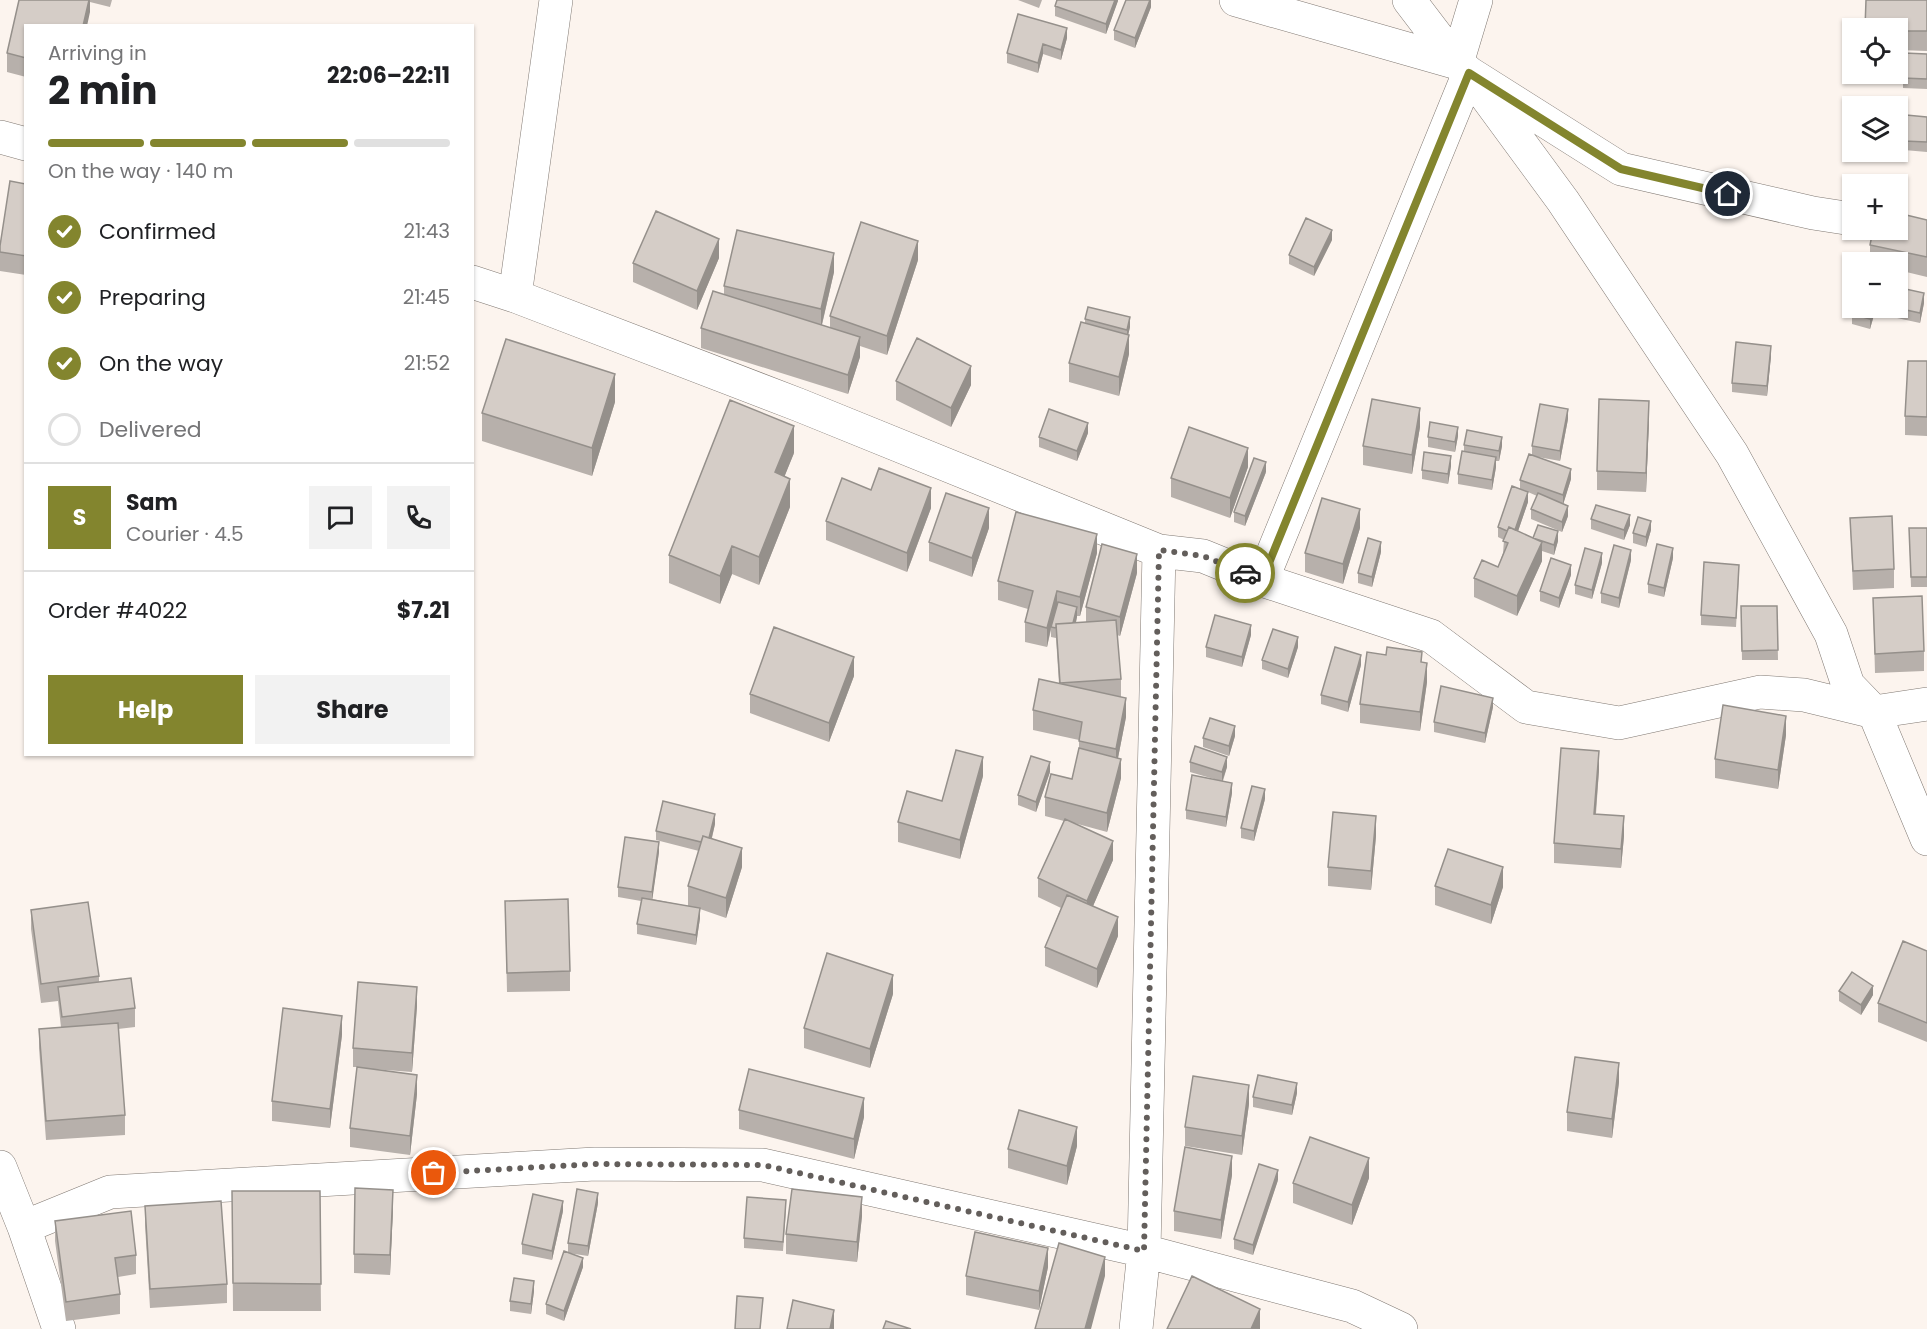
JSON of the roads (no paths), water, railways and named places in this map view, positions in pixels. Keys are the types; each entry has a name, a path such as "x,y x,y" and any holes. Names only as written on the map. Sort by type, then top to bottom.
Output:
{"street":[{"path":"515,296 556,0"},
{"path":"1236,0 1463,68 1621,169 1842,217"},
{"path":"1409,0 1563,201 1732,454 1831,634 1848,685 1874,712 1927,839"},
{"path":"1262,580 1463,68 1476,0"},
{"path":"0,137 24,143"},
{"path":"474,283 515,296 799,405 1159,550 1203,556 1262,580 1431,636 1526,708 1619,723 1761,692 1804,695 1874,712 1927,704"},
{"path":"1136,1329 1144,1251 1159,550"},
{"path":"24,1227 110,1192 595,1164 763,1165 1144,1251 1352,1306 1401,1329"},
{"path":"0,1167 24,1227 59,1329"}]}
